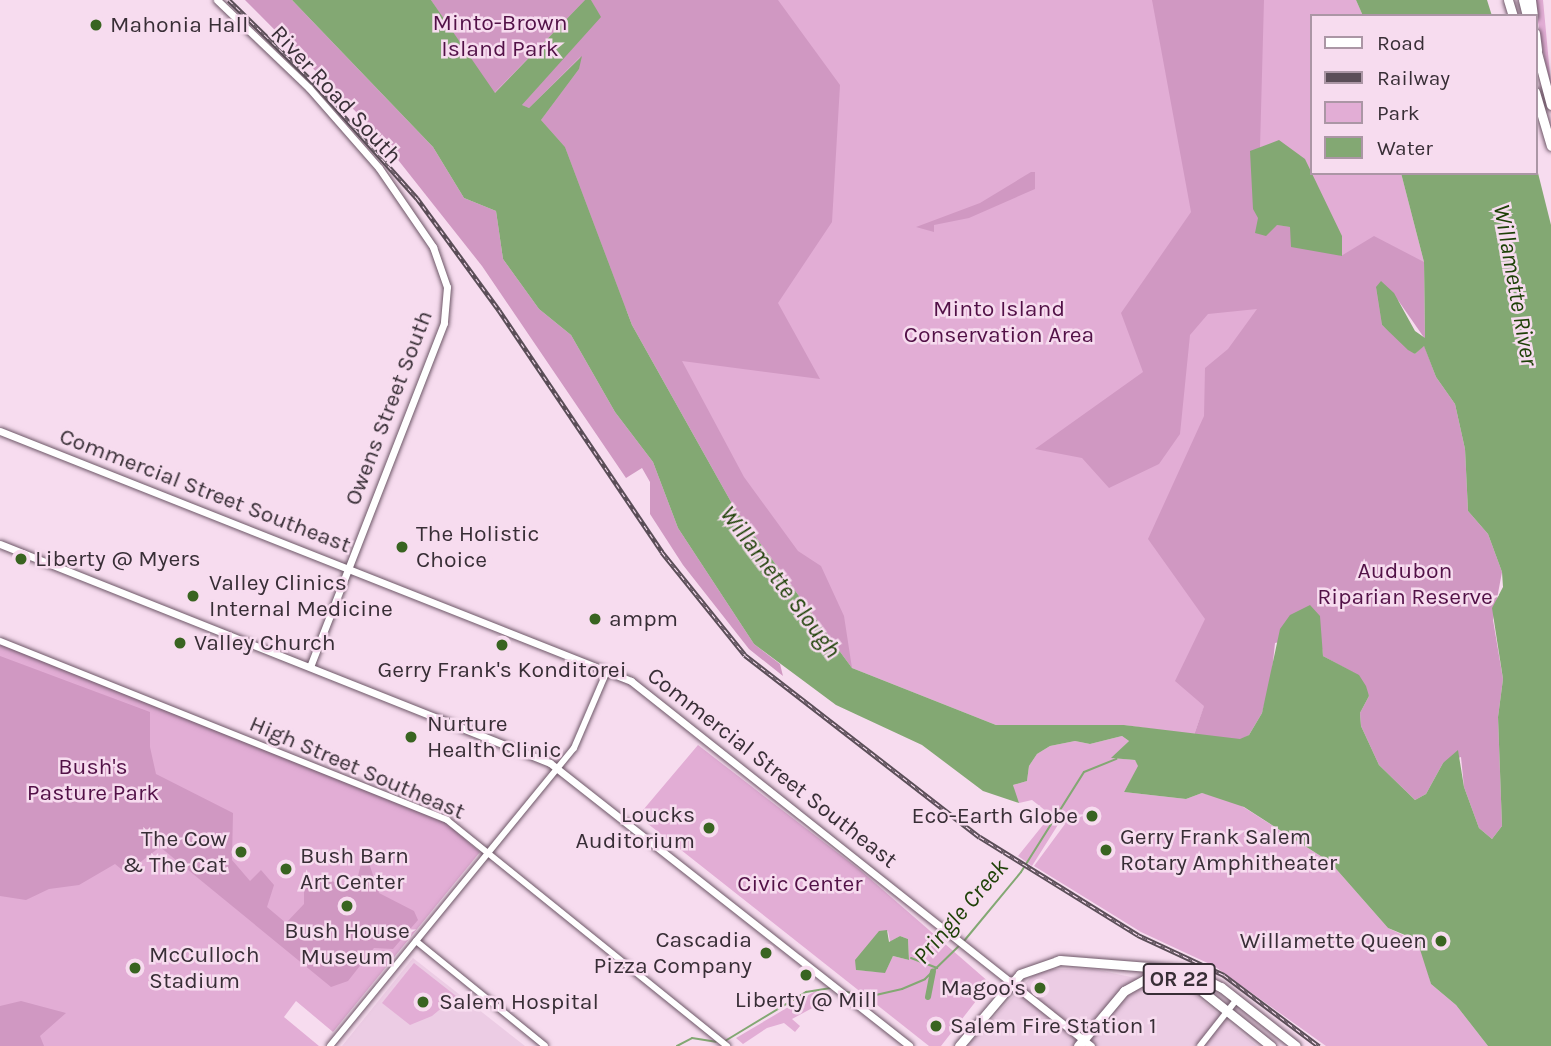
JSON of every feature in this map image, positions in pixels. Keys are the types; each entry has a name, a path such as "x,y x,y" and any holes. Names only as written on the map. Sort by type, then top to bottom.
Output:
{"highway":[{"path":"1537,53 1551,105"},
{"path":"1537,99 1551,146"},
{"name":"OR 22","path":"959,1046 1020,975 1047,962 1067,961 1187,970 1237,999 1296,1046"},
{"name":"OR 22","path":"1084,1044 1119,996 1144,980 1166,978 1187,982 1271,1046"}],"main road":[{"name":"River Road South","path":"217,0 309,88 379,168 439,258 448,299"},
{"name":"Owens Street South","path":"310,666 444,323 448,299"},
{"name":"Commercial Street Southeast","path":"0,431 607,671 663,703 977,957 1012,982 1084,1044"},
{"path":"0,544 310,666 558,768 909,1046"},
{"path":"1000,974 1020,975"}],"street":[{"name":"High Street Southeast","path":"0,641 447,820 727,1046"},
{"path":"330,1046 577,743 607,671"},
{"path":"416,941 545,1046"},
{"path":"1200,1046 1237,999"}],"shaded area":[{"name":"Salem Hospital","path":"413,958 525,1046 342,1046"},
{"path":"1052,969 1093,969 1188,989 1257,1046 967,1046 1033,975"}],"green space":[{"path":"245,0 292,0 433,147 464,198 496,211 503,259 539,309 571,335 615,412 653,462 678,528 754,644 780,664 783,676 749,649 683,565 650,514 650,482 642,468 626,478 482,266 376,132"},
{"name":"Minto-Brown Island Park","path":"431,0 1356,0 1362,14 1310,14 1310,175 1402,175 1424,262 1295,449 1194,735 1124,725 996,725 852,668"},
{"name":"Minto-Brown Island Park","path":"431,0 585,0 494,93"},
{"path":"591,0 778,0 840,85 832,222 778,303 820,379 682,361 744,477 798,551 821,566 844,616 852,668 735,509 632,325 565,147 541,120 579,69 580,57 529,108 522,105 600,17"},
{"name":"Audubon Riparian Reserve","path":"1152,0 1264,0 1260,148 1250,152 1277,225 1290,227 1341,256 1374,236 1424,262 1425,339 1393,293 1376,288 1382,325 1415,354 1424,345 1436,377 1455,404 1465,449 1468,511 1488,534 1502,572 1493,620 1503,679 1498,717 1502,826 1492,839 1479,828 1464,787 1461,757 1443,763 1426,794 1415,800 1379,765 1361,726 1360,713 1369,696 1354,673 1323,656 1320,633 1275,643 1271,681 1262,713 1249,735 1240,740 1194,735 1204,706 1175,681 1205,619 1148,539 1204,416 1205,368 1228,349 1257,309 1208,314 1190,335 1180,434 1159,464 1109,488 1082,458 1035,449 1143,372 1121,313 1191,212"},
{"path":"1534,0 1543,0 1551,85 1545,61"},
{"path":"1035,172 1035,189 969,218 934,225 934,232 916,227 980,203"},
{"name":"Bush's Pasture Park","path":"0,644 446,823 480,852 333,1032 296,1001 284,1017 319,1046 0,1046"},
{"path":"0,656 150,712 150,747 156,774 233,813 232,860 250,881 261,870 274,885 267,907 286,923 304,904 304,891 316,876 347,886 357,880 362,860 369,863 379,893 414,911 418,920 393,949 374,948 348,981 331,987 160,847 126,873 115,864 79,885 49,889 26,900 0,896"},
{"path":"1122,736 1129,741 1112,758 1135,760 1139,766 1124,792 1186,799 1202,793 1234,801 1330,862 1388,928 1420,943 1431,984 1456,1005 1488,1046 1326,1046 1214,966 1141,932 1034,866 1065,824 1061,820 1032,866 1018,856 1051,815 1032,800 1019,803 1015,795 1013,785 1027,781 1029,766 1037,754 1050,746 1075,741 1090,744"},
{"name":"Civic Center","path":"698,745 860,870 990,983 941,1046 929,1046 638,816","holes":["888,931 890,942 900,936 908,939 909,960 893,956 887,968 878,972 856,970 875,939"]},
{"path":"414,963 456,996 432,1016 410,1025 382,1003"},
{"path":"817,990 829,999 792,1019 800,1026 795,1032 784,1023 767,1028 743,1044 736,1038"},
{"path":"21,1001 66,1013 40,1036 44,1046 0,1046 0,1006"}],"water":[{"path":"292,0 431,0 495,93 585,0 591,0 601,17 522,105 529,108 582,56 579,69 541,120 565,147 632,325 735,509 852,668 996,725 1124,725 1240,739 1249,735 1262,713 1280,629 1290,615 1310,605 1320,616 1323,656 1359,675 1366,686 1369,696 1360,713 1361,726 1379,765 1415,800 1426,794 1443,763 1458,750 1464,787 1479,828 1492,839 1502,826 1498,717 1503,679 1492,608 1503,587 1502,572 1488,534 1468,511 1465,449 1455,404 1436,377 1424,346 1415,354 1382,325 1376,287 1381,281 1394,293 1415,331 1425,338 1424,262 1402,175 1537,175 1537,169 1551,225 1551,1046 1488,1046 1456,1005 1431,984 1417,940 1388,928 1330,862 1244,807 1202,793 1186,799 1124,792 1138,766 1135,760 1111,758 1129,741 1122,736 1090,744 1075,741 1050,746 1037,754 1029,766 1027,781 1013,785 1019,803 983,791 922,745 836,705 754,644 678,528 653,462 615,412 571,335 539,309 503,259 496,211 464,198 433,147"},
{"path":"1356,0 1487,0 1491,14 1362,14"},
{"path":"1279,140 1305,159 1310,175 1313,175 1342,236 1342,256 1291,247 1290,227 1277,225 1266,236 1255,233 1258,218 1253,209 1250,151"},
{"path":"887,930 889,942 900,936 908,939 909,960 893,956 885,973 856,970 855,960 879,931"}],"waterway":[{"name":"Pringle Creek","path":"964,941 1021,872 1084,772 1116,759"},
{"name":"Pringle Creek","path":"847,992 867,997 902,989 925,979 960,945"},
{"path":"911,958 937,968"},
{"path":"928,997 933,971"},
{"name":"Pringle Creek","path":"725,1041 806,992 831,988"},
{"name":"Pringle Creek","path":"677,1046 692,1038 716,1042"}],"railway":[{"path":"229,0 315,84 417,198 499,310 662,552 745,655 980,837 1138,935 1224,975 1319,1046"}],"place":[{"name":"Mahonia Hall","path":"96,25"},
{"name":"The Holistic Choice","path":"402,547"},
{"name":"Liberty @ Myers","path":"21,559"},
{"name":"Valley Clinics Internal Medicine","path":"193,596"},
{"name":"ampm","path":"595,619"},
{"name":"Valley Church","path":"180,643"},
{"name":"Gerry Frank's Konditorei","path":"502,645"},
{"name":"Nurture Health Clinic","path":"411,737"},
{"name":"Eco-Earth Globe","path":"1092,816"},
{"name":"Loucks Auditorium","path":"709,828"},
{"name":"Gerry Frank Salem Rotary Amphitheater","path":"1106,850"},
{"name":"The Cow & The Cat","path":"241,852"},
{"name":"Bush Barn Art Center","path":"286,869"},
{"name":"Bush House Museum","path":"347,906"},
{"name":"Willamette Queen","path":"1441,941"},
{"name":"Cascadia Pizza Company","path":"766,953"},
{"name":"McCulloch Stadium","path":"135,968"},
{"name":"Liberty @ Mill","path":"806,975"},
{"name":"Magoo's","path":"1040,988"},
{"name":"Salem Hospital","path":"423,1002"},
{"name":"Salem Fire Station 1","path":"936,1026"}],"water label":[{"name":"Willamette River","path":"1515,285"},
{"name":"Willamette Slough","path":"780,582"}],"park label":[{"name":"Minto Island Conservation Area","path":"999,322"}]}
